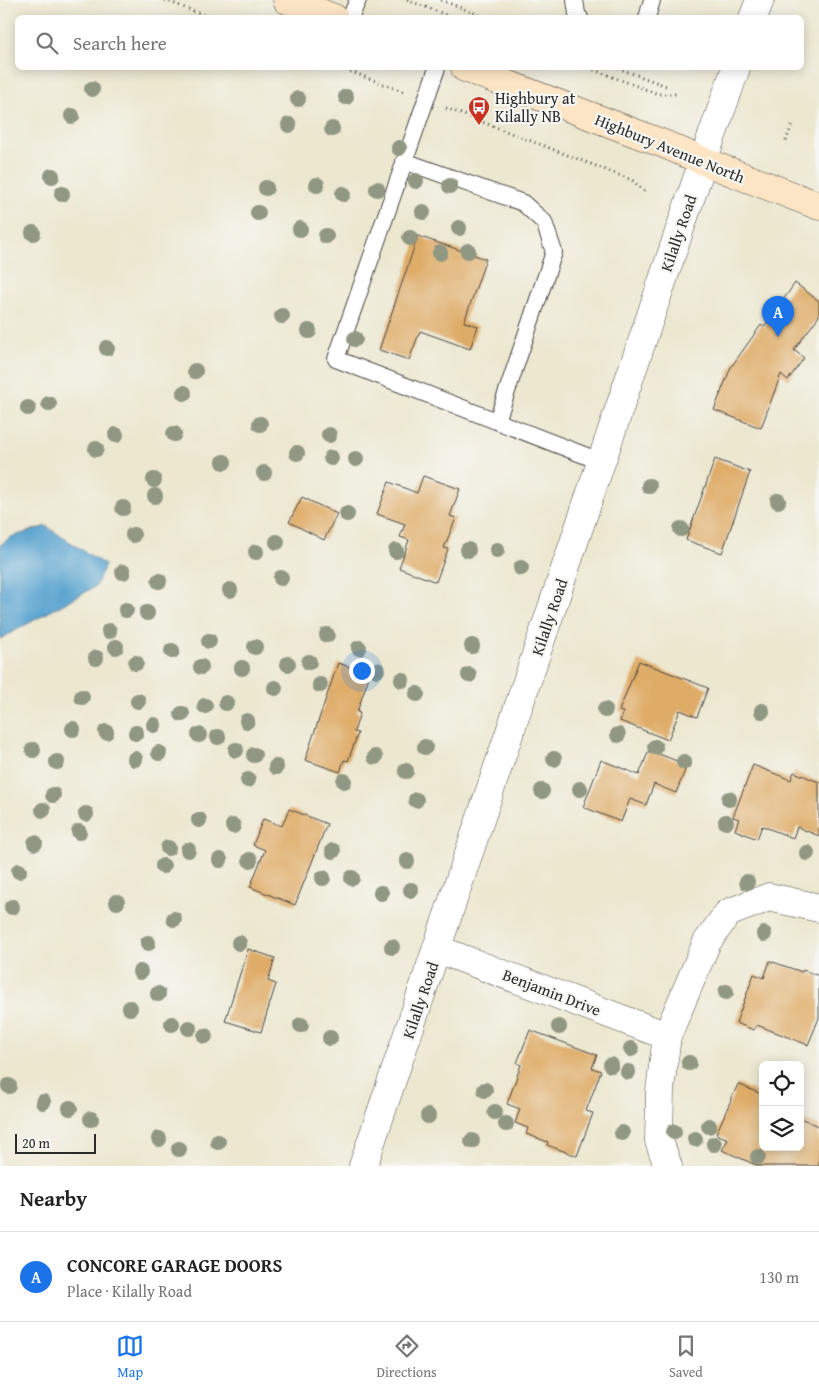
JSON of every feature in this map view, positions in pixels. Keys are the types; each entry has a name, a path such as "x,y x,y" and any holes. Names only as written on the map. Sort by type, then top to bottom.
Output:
{"main road":[{"path":"287,0 326,15"},
{"name":"Highbury Avenue North","path":"470,70 664,144 702,162 819,206"}],"street":[{"path":"755,15 760,0"},
{"name":"Kilally Road","path":"363,1166 702,162 735,70"},
{"path":"668,1166 659,1141 660,1090 667,1036 708,942 728,912 770,897 819,908"},
{"name":"Benjamin Drive","path":"437,949 667,1036"}],"lane":[{"path":"351,15 358,0"},
{"path":"575,0 578,15"},
{"path":"648,15 650,0"},
{"path":"435,70 336,359 602,462"},
{"path":"404,161 523,203 544,222 554,252 497,422"}],"path":[{"path":"165,0 203,15"},
{"path":"407,0 446,15"},
{"path":"441,0 479,15"},
{"path":"346,70 632,180 645,192"},
{"path":"594,70 658,94 678,94"},
{"path":"623,70 670,87"},
{"path":"786,141 792,125"}],"water":[{"path":"46,526 105,565 96,586 0,639 0,545 11,537"}],"building":[{"path":"418,236 486,259 464,322 478,326 470,349 420,331 409,360 379,350"},
{"path":"795,283 819,301 819,316 794,350 804,358 788,380 781,374 761,428 714,410 731,367 761,325 764,327"},
{"path":"715,459 750,472 722,553 686,540"},
{"path":"423,476 460,489 450,516 456,518 444,548 448,549 436,582 399,568 409,540 400,537 405,524 377,514 389,482 417,493"},
{"path":"302,497 337,514 324,540 289,522"},
{"path":"639,661 708,688 697,717 680,710 668,740 620,721 623,712 619,711"},
{"path":"338,663 370,674 357,712 360,713 354,732 358,733 348,761 344,760 340,772 305,760"},
{"path":"649,750 687,765 676,793 654,784 646,805 630,799 621,822 583,807 601,760 639,775"},
{"path":"753,765 791,780 794,772 819,782 819,836 797,827 793,838 762,826 757,839 735,830 739,819 733,817"},
{"path":"289,809 327,824 295,905 250,887 265,850 253,845 263,819 282,826"},
{"path":"248,949 275,958 268,981 276,984 261,1032 225,1021"},
{"path":"770,961 819,976 819,1018 808,1045 757,1025 754,1030 736,1023 754,974 764,978"},
{"path":"530,1030 597,1055 592,1068 601,1071 586,1111 593,1113 577,1156 547,1145 548,1142 526,1134 528,1128 515,1123 520,1109 507,1104 521,1065 517,1063"},
{"path":"738,1084 759,1093 759,1151 804,1151 804,1120 819,1126 819,1166 758,1166 722,1150 728,1139 716,1134"}],"place":[{"name":"Highbury at Kilally NB","path":"479,126"},
{"name":"CONCORE GARAGE DOORS","path":"778,337"}]}
